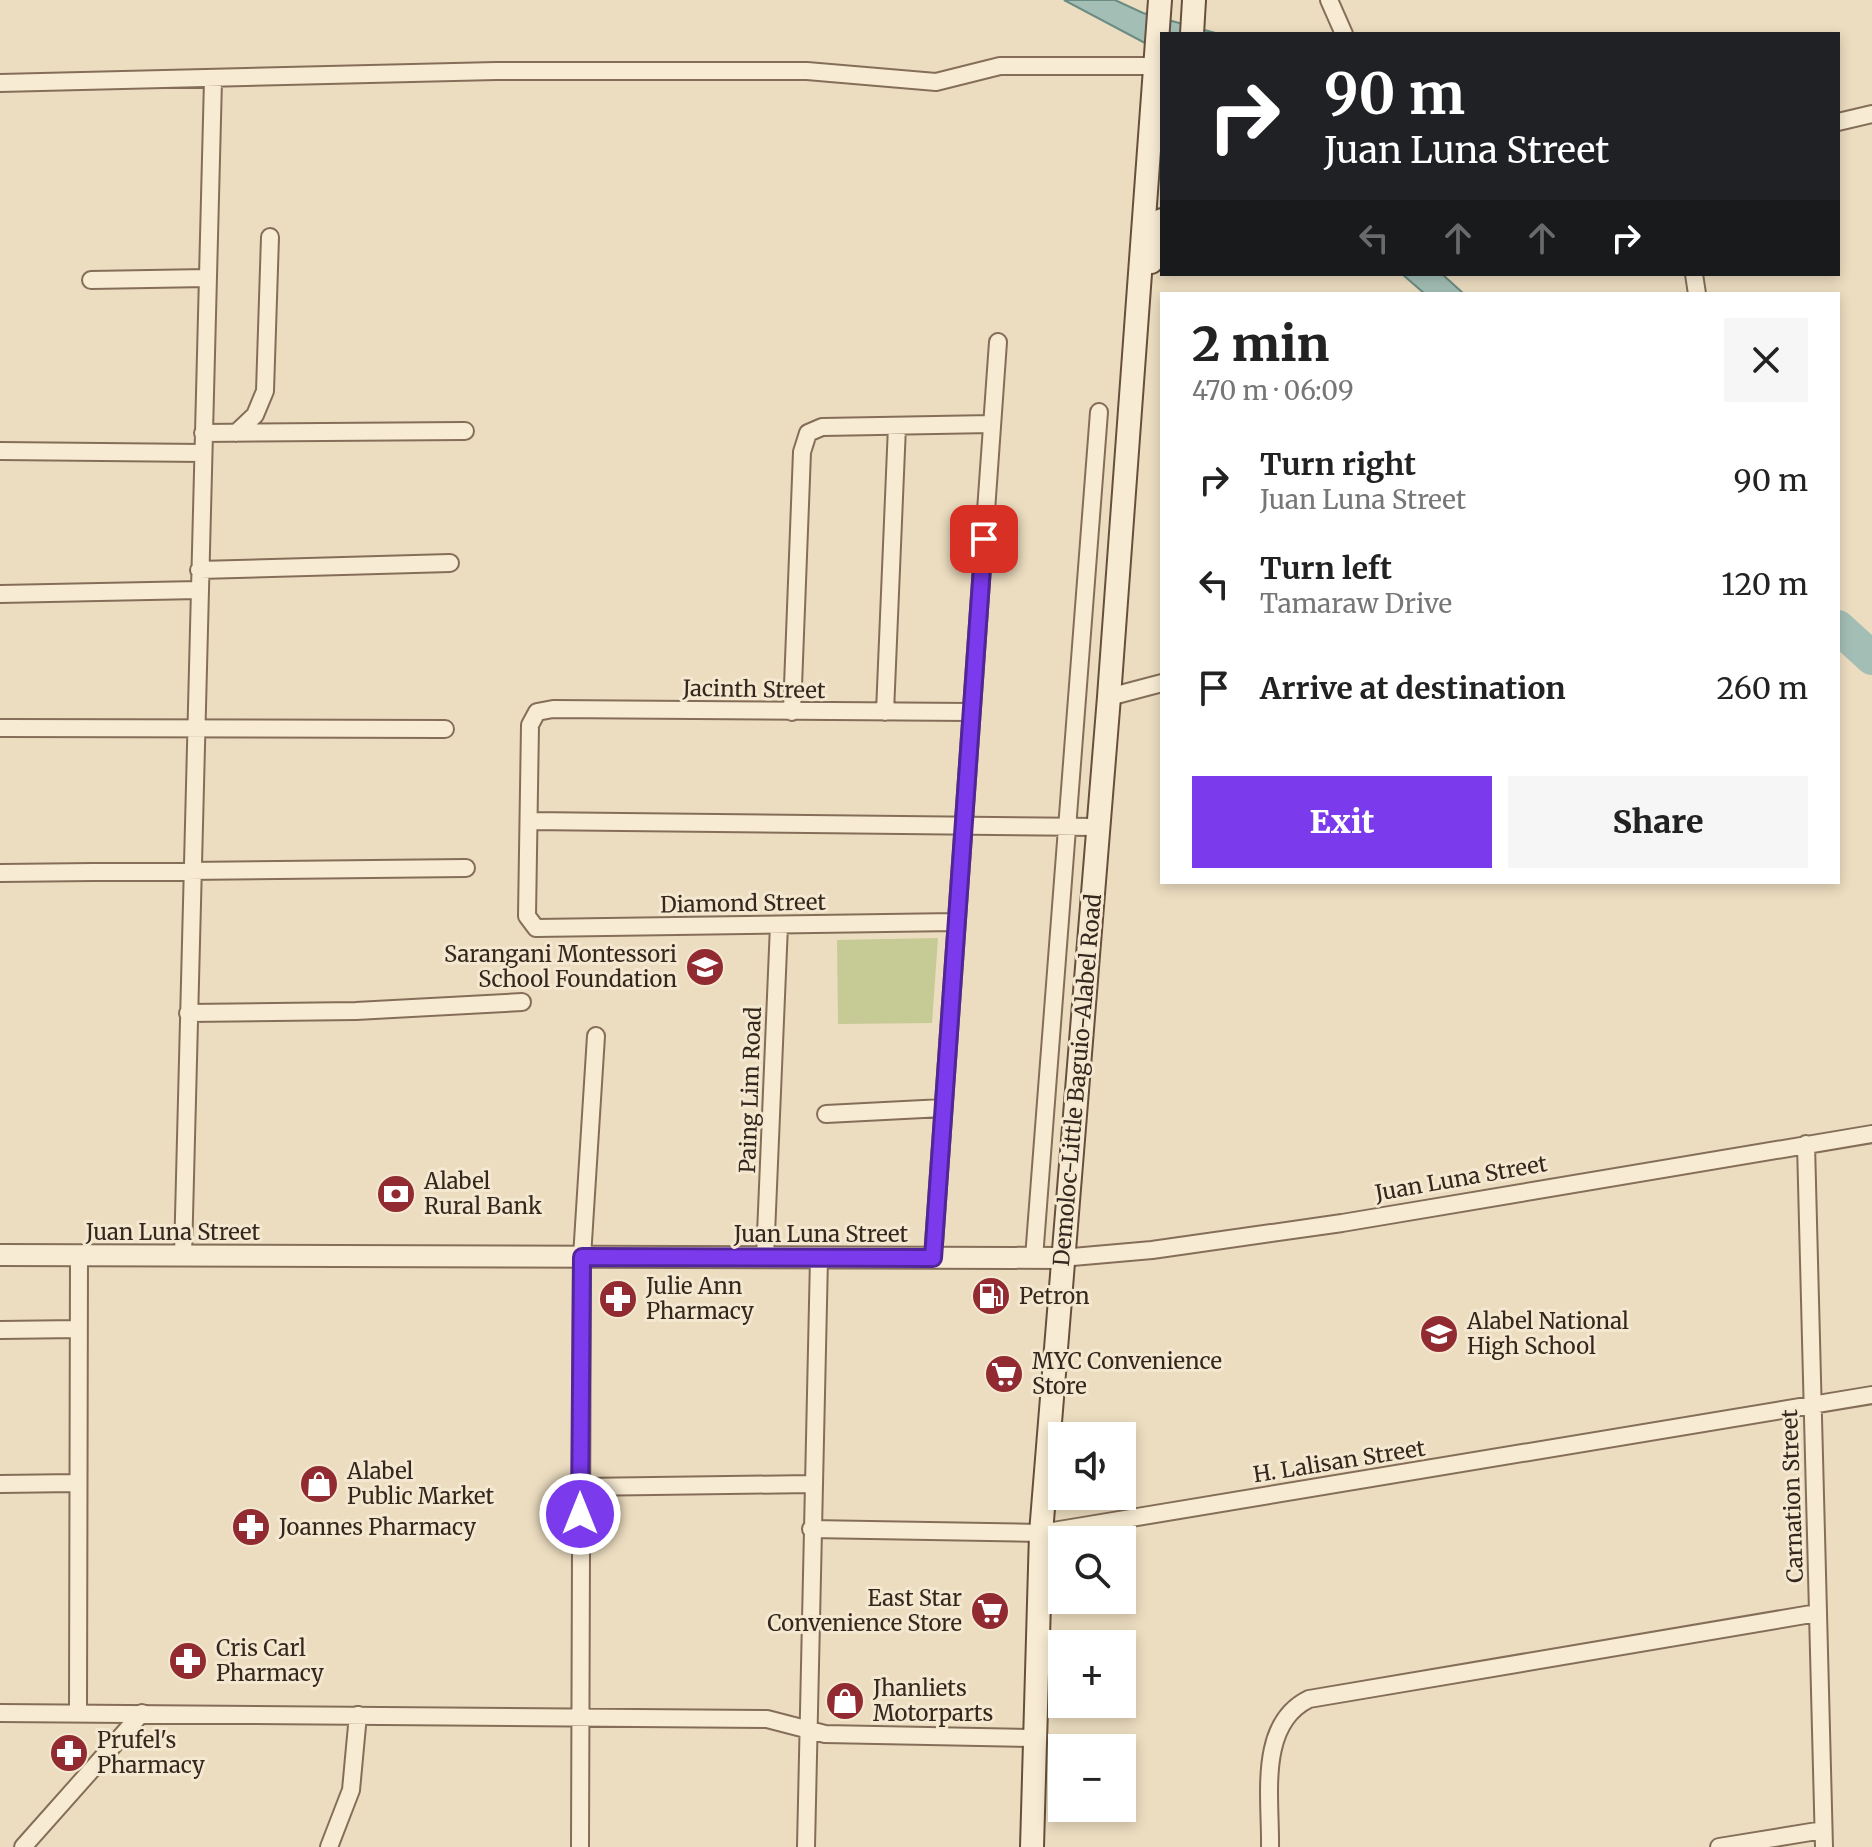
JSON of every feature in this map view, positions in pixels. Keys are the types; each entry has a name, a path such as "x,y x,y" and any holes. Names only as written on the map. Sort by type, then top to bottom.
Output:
{"main road":[{"path":"1192,32 1194,0"},
{"name":"Demoloc-Little Baguio-Alabel Road","path":"1032,1847 1041,1533 1109,697 1160,1"},
{"name":"Demoloc-Little Baguio-Alabel Road","path":"1137,313 1160,227"}],"street":[{"path":"1329,0 1343,32"},
{"path":"0,83 496,71 807,71 936,82 1000,66 1156,61"},
{"path":"183,1256 213,80"},
{"path":"1840,122 1872,114"},
{"path":"236,433 255,415 265,391 270,237"},
{"path":"91,280 207,278"},
{"path":"933,1258 998,342"},
{"path":"1034,1258 1099,412"},
{"path":"792,712 803,440 808,433 822,427 992,424"},
{"path":"885,712 897,426"},
{"path":"203,433 465,431"},
{"path":"0,451 203,453"},
{"path":"199,570 450,563"},
{"path":"0,594 199,590"},
{"path":"1109,697 1160,684"},
{"name":"Jacinth Street","path":"529,821 530,725 537,712 553,709 971,712"},
{"path":"0,728 195,731 445,729"},
{"path":"529,821 1098,827"},
{"name":"Diamond Street","path":"529,821 527,916 532,926 956,922"},
{"path":"0,873 466,868"},
{"name":"Paing Lim Road","path":"765,1258 779,925"},
{"path":"188,1013 356,1011 522,1002"},
{"path":"580,1847 582,1257 596,1036"},
{"path":"826,1114 943,1108"},
{"name":"Juan Luna Street","path":"0,1255 1061,1258 1152,1250 1342,1223 1872,1134"},
{"name":"Carnation Street","path":"1806,1144 1823,1838"},
{"path":"78,1713 76,1483 79,1256"},
{"path":"806,1847 819,1258"},
{"path":"0,1330 78,1329"},
{"name":"H. Lalisan Street","path":"811,1529 1041,1533 1872,1395"},
{"path":"0,1484 76,1483"},
{"path":"580,1487 812,1484"},
{"path":"1270,1847 1271,1750 1288,1712 1309,1699 1817,1613"},
{"path":"0,1713 767,1719 836,1734 1034,1738"},
{"path":"23,1847 142,1713"},
{"path":"329,1847 351,1790 358,1715"},
{"path":"1719,1847 1823,1838"}],"green space":[{"path":"938,938 932,1023 838,1024 837,940"}],"water":[{"path":"1064,0 1115,0 1143,13 1212,32 1160,32 1160,51"},
{"path":"1404,276 1444,276 1462,292 1423,292"}],"waterway":[{"path":"1840,629 1872,658"}],"place":[{"name":"Sarangani Montessori School Foundation","path":"705,967"},
{"name":"Alabel Rural Bank","path":"396,1194"},
{"name":"Petron","path":"991,1296"},
{"name":"Julie Ann Pharmacy","path":"618,1299"},
{"name":"Alabel National High School","path":"1439,1334"},
{"name":"MYC Convenience Store","path":"1004,1374"},
{"name":"Alabel Public Market","path":"319,1484"},
{"name":"Joannes Pharmacy","path":"251,1527"},
{"name":"East Star Convenience Store","path":"990,1611"},
{"name":"Cris Carl Pharmacy","path":"188,1661"},
{"name":"Jhanliets Motorparts","path":"845,1701"},
{"name":"Prufel's Pharmacy","path":"69,1753"}],"route":[{"path":"580,1514 582,1257 933,1258 984,539"}]}
